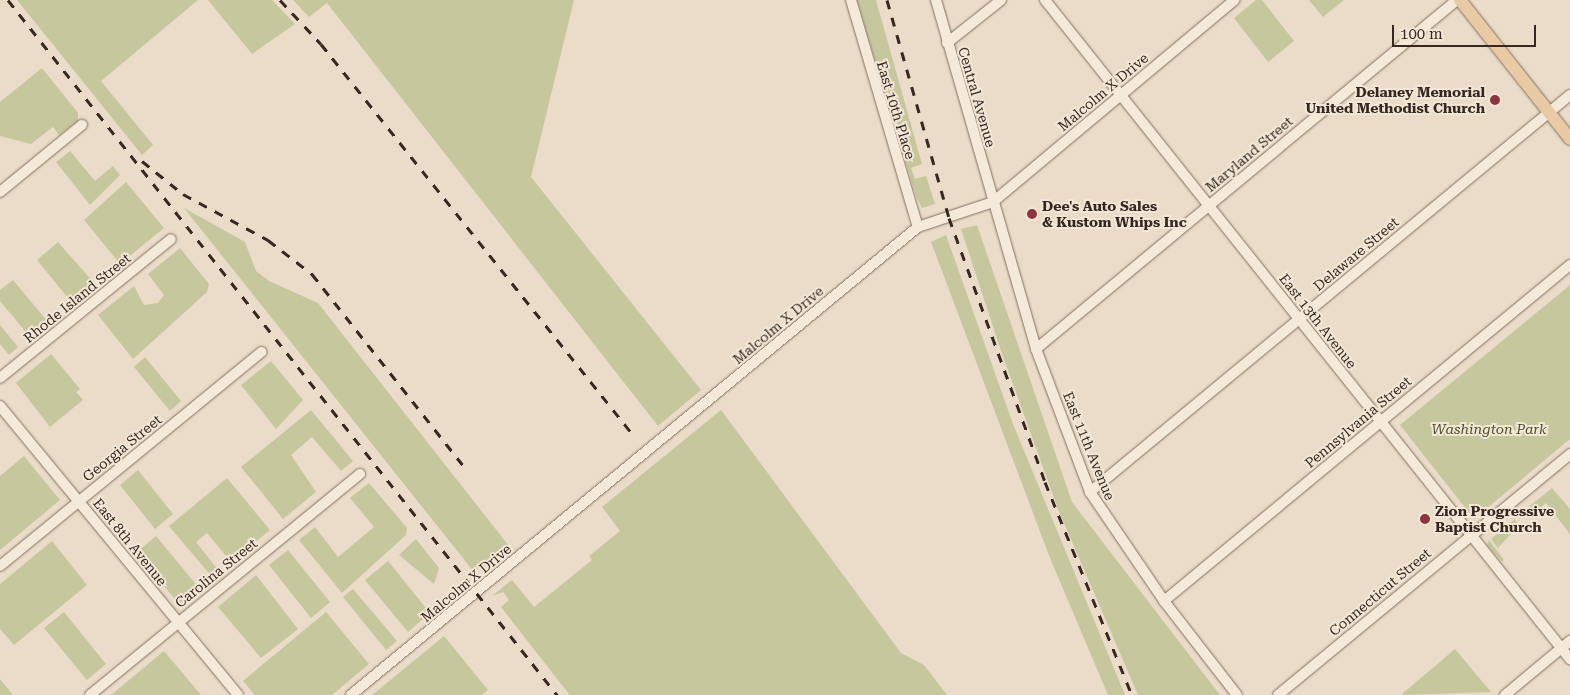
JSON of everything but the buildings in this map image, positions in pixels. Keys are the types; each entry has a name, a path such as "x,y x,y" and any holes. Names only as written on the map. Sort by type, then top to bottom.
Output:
{"main road":[{"path":"1458,0 1570,139"}],"street":[{"name":"East 10th Place","path":"851,0 918,227"},
{"name":"Central Avenue","path":"936,0 993,202"},
{"path":"947,44 1001,0"},
{"name":"East 13th Avenue","path":"1045,0 1570,659"},
{"name":"Malcolm X Drive","path":"351,695 918,227 993,202 1235,0"},
{"name":"Maryland Street","path":"1036,349 1458,0"},
{"name":"Delaware Street","path":"1090,492 1570,95"},
{"path":"0,192 82,125"},
{"name":"East 11th Avenue","path":"993,202 1036,349 1090,492 1164,601 1238,695"},
{"name":"Rhode Island Street","path":"0,378 171,239"},
{"name":"Pennsylvania Street","path":"1164,601 1570,265"},
{"name":"Georgia Street","path":"0,566 261,352"},
{"name":"East 8th Avenue","path":"0,406 238,695"},
{"name":"Connecticut Street","path":"1278,695 1570,454"},
{"name":"Carolina Street","path":"90,695 360,474"},
{"path":"1505,695 1570,641"}],"green space":[{"path":"17,0 198,0 101,81 153,145 142,155"},
{"path":"208,0 272,0 295,24 252,54"},
{"path":"293,0 574,0 531,177 701,390 658,426 327,3 309,17"},
{"path":"857,0 876,0 922,164 911,168 915,179 926,176 935,204 922,208 916,196"},
{"path":"1256,0 1262,0 1294,41 1268,62 1234,18"},
{"path":"1309,0 1344,0 1323,17"},
{"path":"42,68 78,113 78,121 59,135 53,127 31,144 0,136 0,102"},
{"path":"70,151 95,181 113,166 120,175 90,205 56,162"},
{"path":"126,182 164,228 120,264 84,220"},
{"path":"184,208 245,242 256,271 269,281 318,303 509,546 474,572"},
{"path":"977,225 1072,502 1220,695 1138,695 1058,509 1001,351 961,229"},
{"path":"946,235 1013,424 1125,695 1108,695 1050,558 931,242"},
{"path":"58,242 95,284 72,303 37,260"},
{"path":"180,248 209,284 207,292 133,359 98,315 134,286 144,305 158,303 164,295 148,274"},
{"path":"13,280 48,322 30,337 0,301 0,290"},
{"name":"Washington Park","path":"1570,285 1570,439 1474,519 1400,425"},
{"path":"0,325 18,347 9,355 0,344"},
{"path":"51,354 80,389 76,392 83,400 50,427 16,383"},
{"path":"145,357 181,401 170,411 134,367"},
{"path":"271,361 303,400 276,429 241,385"},
{"path":"311,410 353,461 341,471 312,437 291,455 316,492 283,519 241,467"},
{"path":"721,410 901,653 924,665 947,695 570,695 561,684 501,607 509,600 503,592 492,596 512,580 534,607 592,560 589,556 620,531 602,507"},
{"path":"24,456 60,500 0,550 0,476"},
{"path":"138,470 173,514 155,529 120,485"},
{"path":"227,478 270,530 231,562 207,533 196,542 219,571 212,577 169,526"},
{"path":"369,483 407,528 406,535 342,593 299,540 315,527 338,557 374,527 350,498"},
{"path":"1552,488 1570,509 1570,534 1546,503 1527,518 1520,514"},
{"path":"1515,519 1518,526 1498,548 1491,539"},
{"path":"156,536 199,588 179,604 136,553"},
{"path":"416,539 439,568 434,584 399,555"},
{"path":"1489,540 1504,560 1502,562 1487,545"},
{"path":"52,541 87,585 14,645 0,629 0,584"},
{"path":"288,550 330,602 311,618 269,565"},
{"path":"388,561 430,613 408,632 365,580"},
{"path":"256,575 298,629 261,658 218,607"},
{"path":"353,589 397,641 386,650 343,597"},
{"path":"64,612 106,664 87,680 44,628"},
{"path":"326,612 369,664 332,695 255,695 243,681"},
{"path":"444,636 488,690 482,695 372,695"},
{"path":"1455,649 1491,692 1402,694"},
{"path":"164,651 201,695 111,695"},
{"path":"0,679 13,695 0,695"}],"railway":[{"path":"8,0 557,695"},
{"path":"280,0 321,44 631,433"},
{"path":"887,0 949,218 1045,482 1132,695"},
{"path":"142,161 183,194 268,240 312,274 463,465"}],"place":[{"name":"Delaney Memorial United Methodist Church","path":"1495,100"},
{"name":"Dee's Auto Sales & Kustom Whips Inc","path":"1032,214"},
{"name":"Zion Progressive Baptist Church","path":"1425,519"}]}
